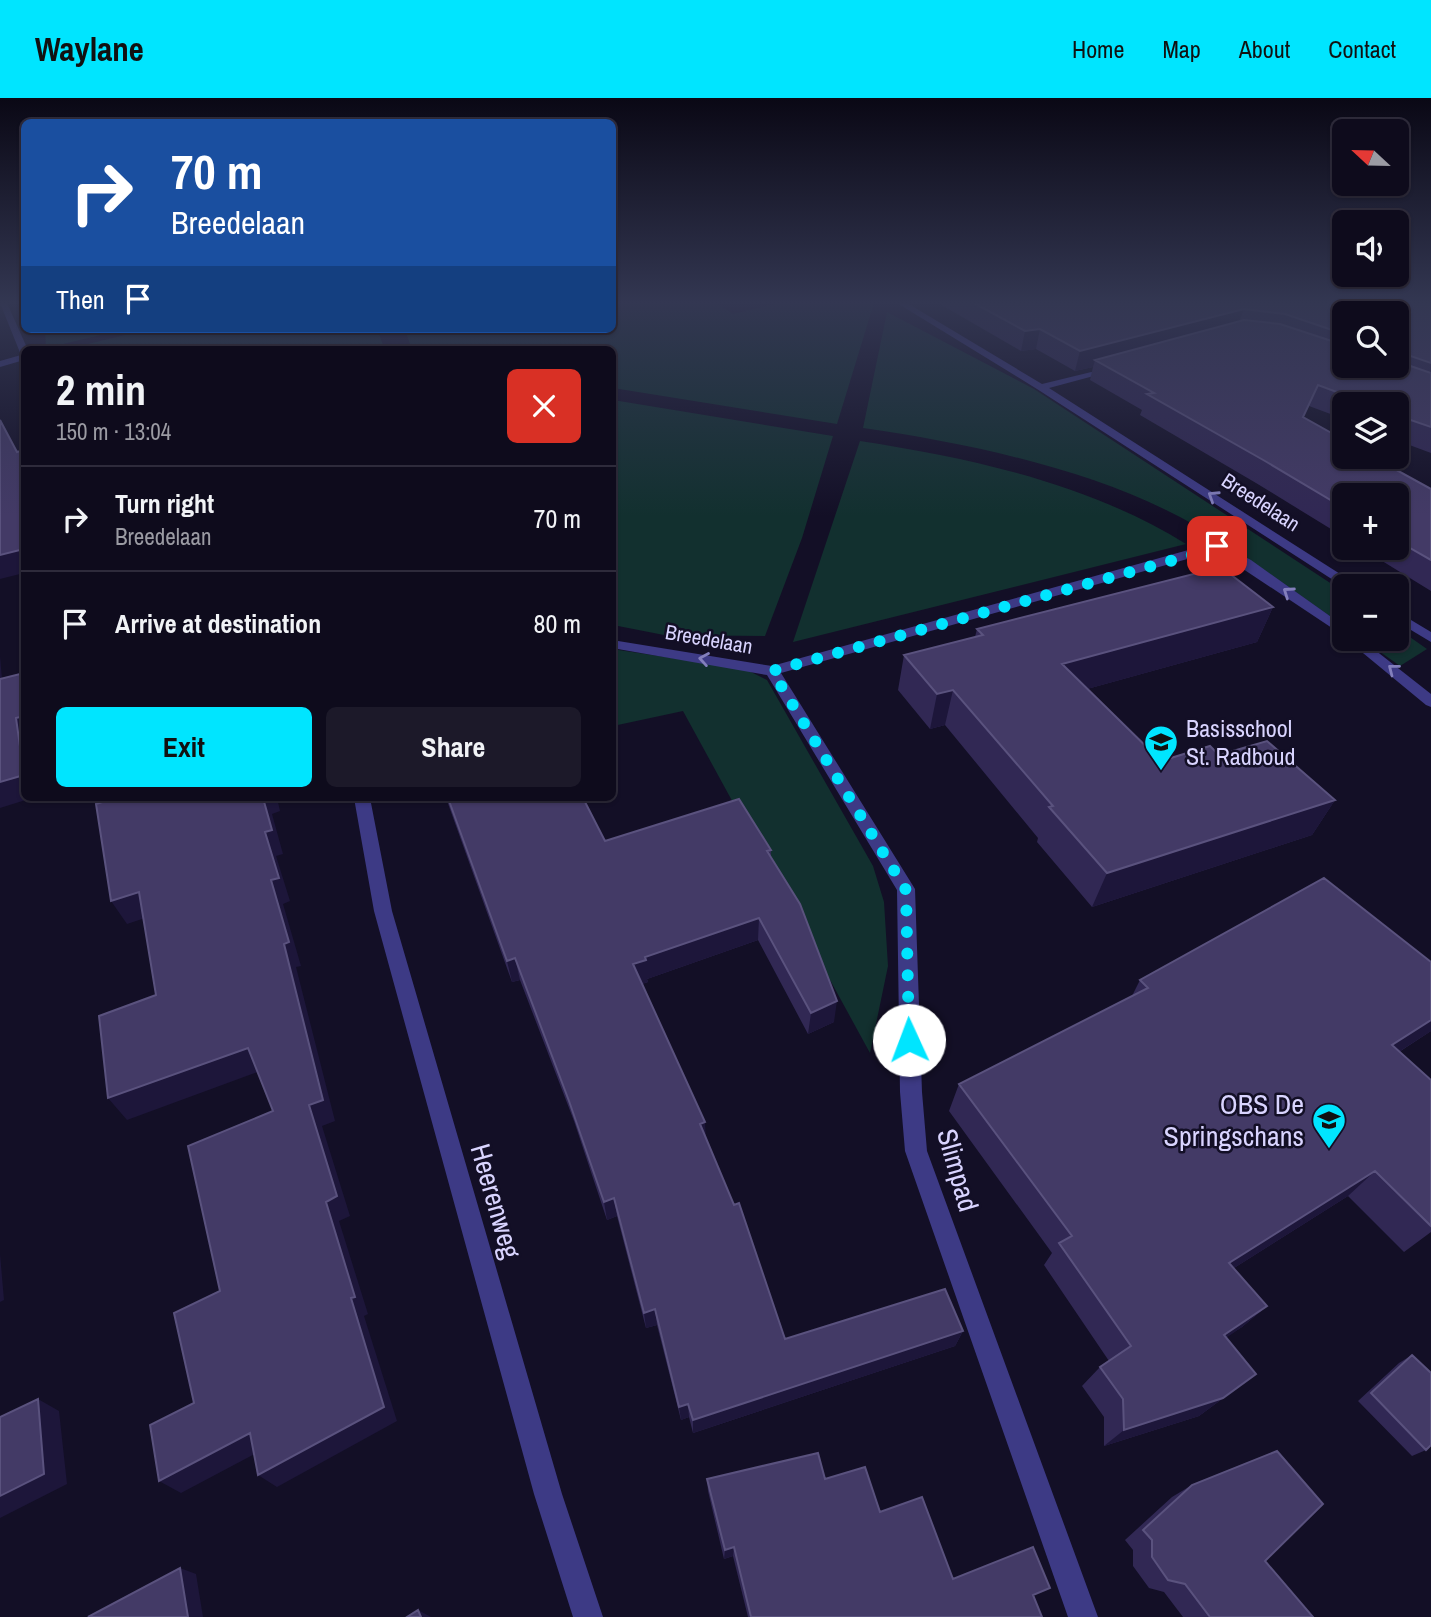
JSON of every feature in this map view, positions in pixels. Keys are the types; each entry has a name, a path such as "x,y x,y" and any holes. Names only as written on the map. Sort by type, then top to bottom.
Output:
{"street":[{"path":"1019,374 1041,387 1090,374"},
{"name":"Breedelaan","path":"1041,387 1333,574"},
{"name":"Breedelaan","path":"616,645 772,671 1217,546 1246,563 1332,624"},
{"path":"1409,624 1431,638"},
{"path":"1368,651 1431,702"},
{"name":"Slimpad","path":"772,671 906,890 910,1079 916,1152 1083,1617"},
{"name":"Heerenweg","path":"363,801 383,911 544,1480 588,1617"}],"green space":[{"path":"616,374 852,374 837,424 616,388"},
{"path":"874,374 1005,374 1034,389 1332,584 1332,617 1222,542 1144,500 1066,471 943,441 863,428"},
{"path":"616,400 833,436 802,538 765,636 664,635 616,626"},
{"path":"860,441 944,456 1029,476 1110,505 1186,544 793,642"},
{"path":"1409,636 1427,649 1400,666 1379,651 1409,651"},
{"path":"616,650 745,669 767,680 873,866 884,902 888,966 870,1053 683,711 616,725"}],"building":[{"path":"1120,374 1332,374 1332,378 1409,378 1409,374 1431,374 1431,427 1409,419 1409,392 1337,392 1318,385 1303,417 1332,433 1332,469 1395,469 1431,489 1431,560 1409,547 1409,483 1332,483 1332,501 1147,394 1154,393"},
{"path":"0,420 17,452 21,451 21,550 0,555"},
{"path":"1221,567 1273,607 1062,664 1161,761 1210,746 1219,755 1267,741 1335,800 1107,873 953,690 937,694 904,655 983,635 977,629"},
{"path":"21,674 21,717 16,718 21,776 0,782 0,679"},
{"path":"739,799 800,904 837,1001 811,1013 759,918 645,957 646,960 633,964 705,1122 700,1124 734,1205 739,1203 785,1339 945,1289 963,1331 693,1420 688,1404 679,1407 655,1309 644,1313 614,1198 604,1202 515,958 507,961 449,801 585,801 605,841"},
{"path":"106,801 264,801 272,830 265,832 279,878 271,880 289,942 284,944 323,1100 309,1105 337,1196 326,1202 384,1407 258,1475 250,1433 159,1481 150,1425 194,1403 174,1313 220,1291 188,1146 273,1111 248,1048 108,1098 99,1016 156,995 139,892 111,901 96,804"},
{"path":"1324,878 1431,962 1431,1020 1392,1045 1431,1080 1431,1226 1375,1171 1229,1263 1267,1306 1224,1335 1256,1374 1223,1398 1124,1430 1123,1399 1100,1367 1131,1346 1059,1243 1072,1236 959,1084 1148,988 1140,980"},
{"path":"1412,1355 1431,1373 1431,1445 1426,1450 1371,1393"},
{"path":"38,1399 44,1474 0,1496 0,1417"},
{"path":"1277,1451 1323,1504 1265,1561 1313,1617 1210,1617 1185,1584 1168,1580 1152,1557 1152,1540 1143,1530 1192,1485"},
{"path":"818,1453 825,1479 865,1467 880,1512 922,1497 953,1579 1033,1547 1050,1588 1033,1595 1042,1617 751,1617 734,1547 725,1550 707,1479"},
{"path":"180,1568 188,1617 88,1617"},
{"path":"418,1610 421,1617 407,1617"}],"place":[{"name":"Basisschool St. Radboud","path":"1161,772"},
{"name":"OBS De Springschans","path":"1329,1150"}],"route":[{"path":"909,1040 906,890 772,671 1217,546"}]}
